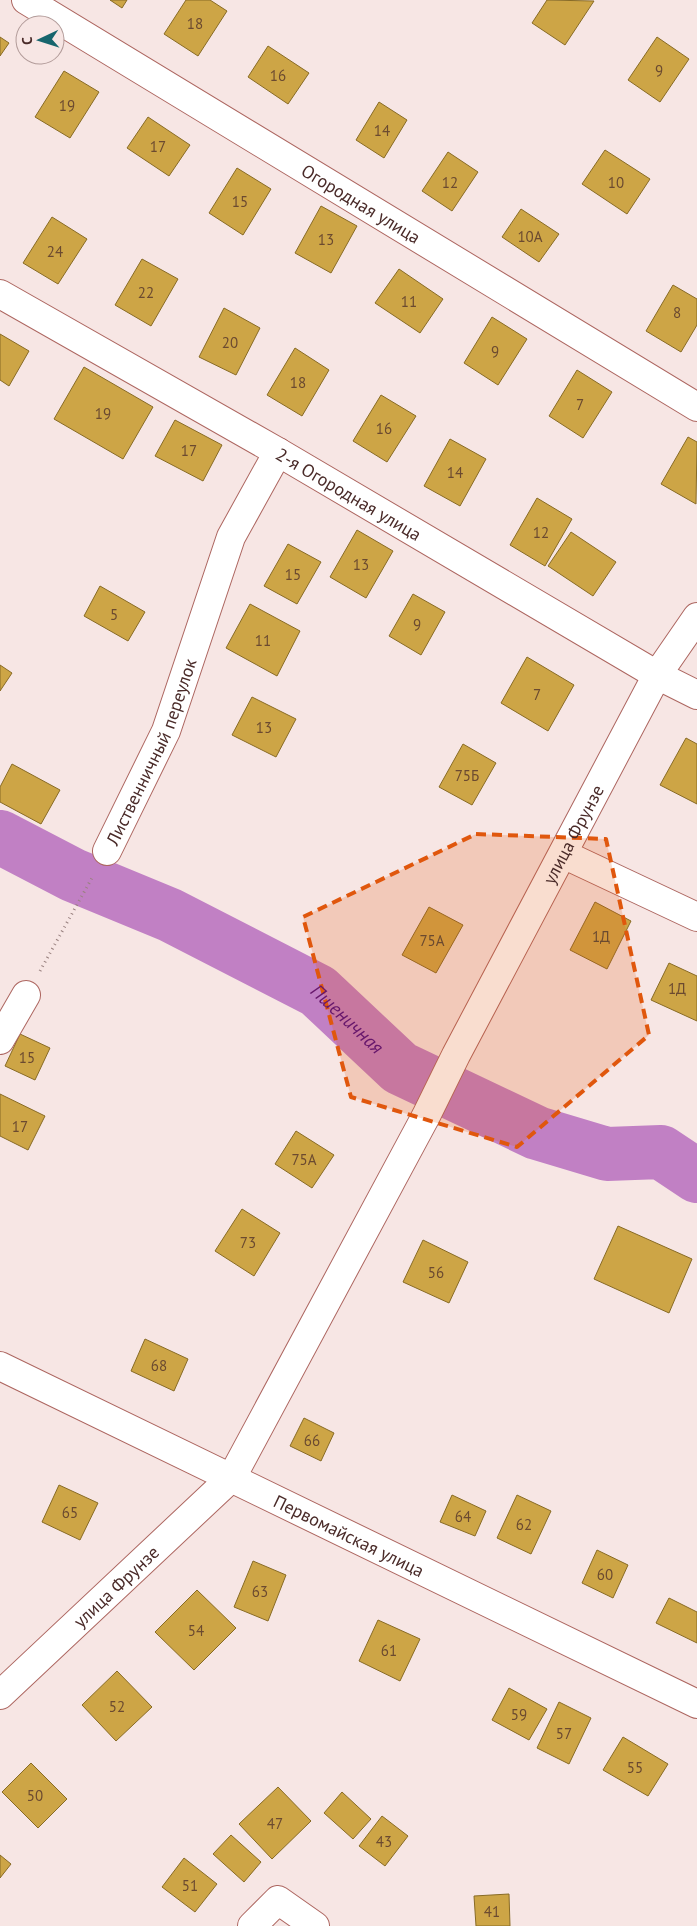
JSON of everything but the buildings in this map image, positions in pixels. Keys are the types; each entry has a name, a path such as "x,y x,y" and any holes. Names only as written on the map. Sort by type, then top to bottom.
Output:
{"street":[{"name":"Огородная улица","path":"26,0 697,407"},
{"name":"2-я Огородная улица","path":"0,294 278,452 658,675 697,695"},
{"name":"Лиственничный переулок","path":"107,851 166,731 231,537 278,452"},
{"name":"улица Фрунзе","path":"0,1695 232,1477 426,1116 456,1055 658,675 697,617"},
{"path":"562,854 697,917"},
{"path":"0,1040 26,996"},
{"name":"Первомайская улица","path":"0,1366 697,1704"},
{"path":"252,1926 278,1900 315,1926"}],"path":[{"name":"Лиственничный переулок","path":"26,996 107,851"}],"highlighted area":[{"path":"476,834 606,839 649,1035 517,1147 351,1097 303,917"}],"waterway":[{"name":"Пшеничная","path":"0,837 73,875 170,915 318,991 400,1068 537,1133 607,1154 661,1152 697,1176"}]}
